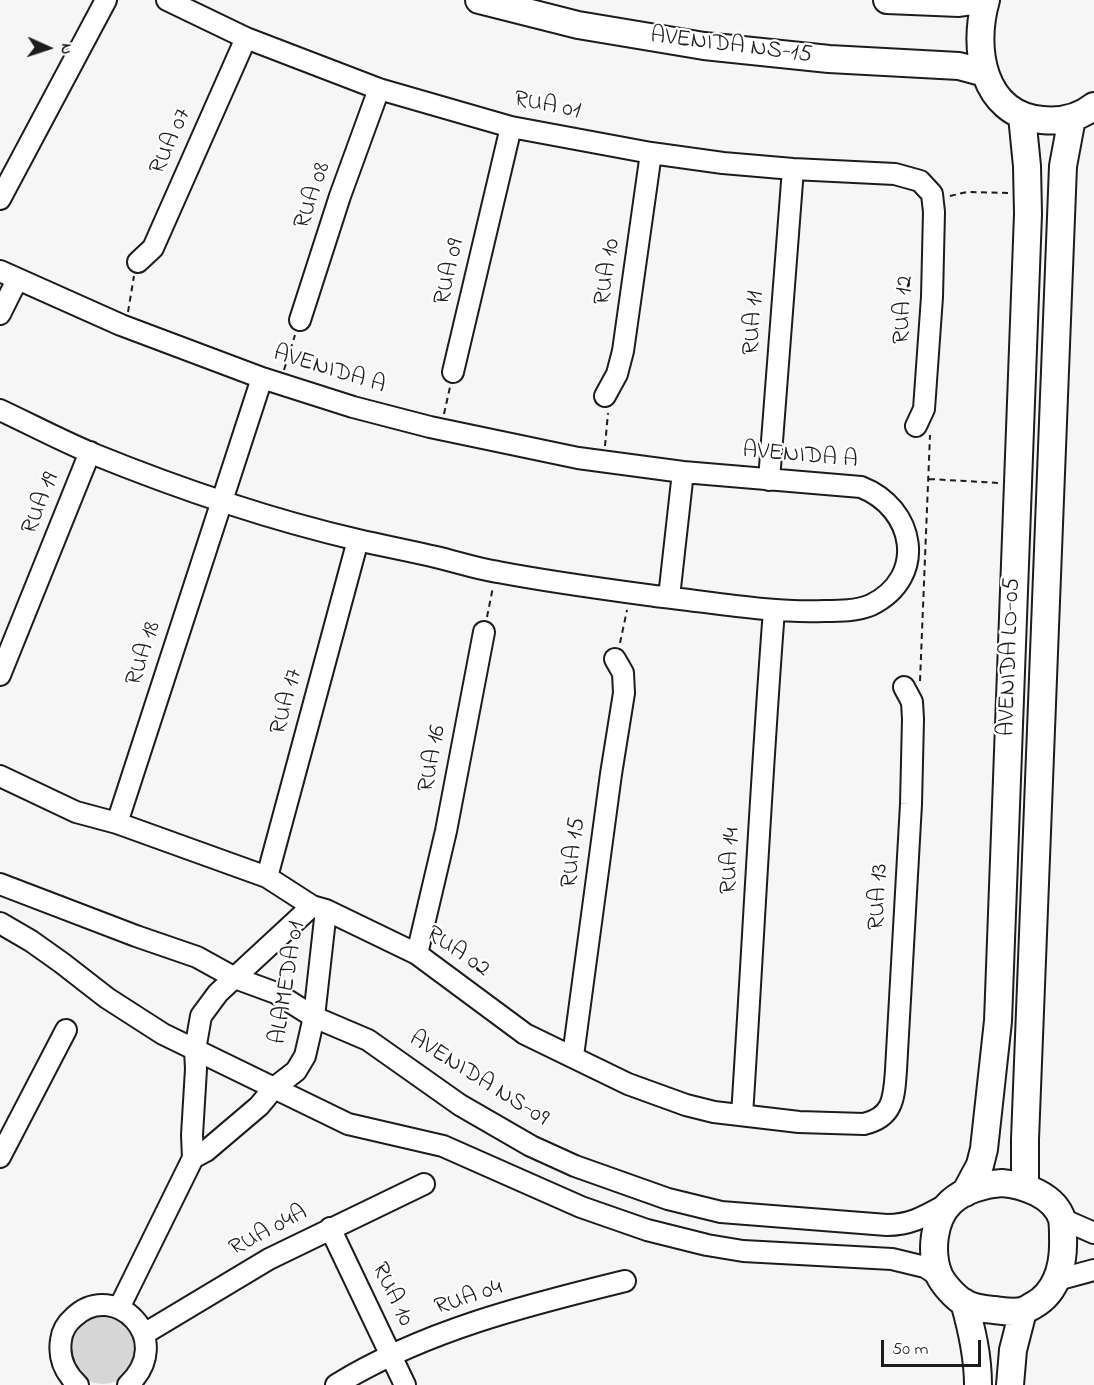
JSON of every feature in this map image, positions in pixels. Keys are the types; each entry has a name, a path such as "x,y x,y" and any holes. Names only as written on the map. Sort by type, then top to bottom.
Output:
{"main road":[{"name":"AVENIDA NS-15","path":"479,0 578,25 704,46 829,59 959,66 985,73"},
{"path":"887,0 959,3 980,0"},
{"path":"986,0 980,38 981,54 985,73 999,98 1022,116 1048,121 1072,118 1094,105"},
{"name":"AVENIDA LO-05","path":"957,1198 980,1165 984,1149 998,1022 1028,195 1022,116"},
{"name":"AVENIDA LO-05","path":"1025,1187 1063,166 1068,128 1072,118"},
{"path":"993,1184 1025,1187 1051,1202 1062,1220 1063,1250 1057,1280 1039,1302 1023,1311 1007,1312 979,1308 964,1302 939,1276 934,1254 937,1227 957,1198 993,1184"},
{"path":"964,1302 974,1335 978,1385"},
{"path":"1010,1385 1015,1341 1023,1311"}],"street":[{"path":"0,200 106,0"},
{"name":"RUA 01","path":"167,0 246,38 379,89 511,127 651,153 793,169 901,175 920,181 933,199"},
{"name":"RUA 07","path":"138,262 153,248 246,38"},
{"name":"RUA 08","path":"300,320 340,195 379,89"},
{"name":"RUA 09","path":"453,372 511,127"},
{"name":"RUA 10","path":"606,396 617,374 622,351 651,153"},
{"name":"RUA 11","path":"769,480 793,169"},
{"name":"RUA 12","path":"918,422 924,410 932,297 933,199"},
{"path":"0,314 8,276"},
{"name":"AVENIDA A","path":"0,410 90,452 222,501 358,540 496,572 774,610 822,612 861,609 881,598 896,584 903,572 909,549 903,525 897,514 882,497 869,490 854,486 683,472 604,461 440,429 353,407 271,381 121,325 8,276"},
{"name":"RUA 18","path":"117,823 222,501 271,381"},
{"name":"RUA 19","path":"0,675 90,452"},
{"path":"669,597 683,472"},
{"name":"RUA 17","path":"267,877 358,540"},
{"name":"RUA 14","path":"742,1115 756,907 762,755 774,610"},
{"name":"RUA 16","path":"417,954 446,831 484,632"},
{"name":"RUA 15","path":"573,1056 624,693 623,673 615,659"},
{"name":"RUA 13","path":"888,1110 893,1100 896,1070 911,804 912,706 904,687"},
{"name":"RUA 02","path":"0,777 76,812 117,823 267,877 319,908 417,954 525,1034 627,1084 677,1102 714,1112 799,1122 856,1124 874,1121 888,1110"},
{"name":"AVENIDA NS-09","path":"0,884 197,957 235,978 276,993 314,1017 368,1040 460,1105 531,1146 575,1166 668,1199 721,1212 902,1226 912,1223 957,1198"},
{"name":"ALAMEDA 01","path":"119,1308 193,1158 195,1050 198,1026 205,1008 235,978 319,908"},
{"name":"ALAMEDA 01","path":"193,1158 227,1134 267,1098 274,1088 296,1071 301,1063 309,1045 314,1017 319,908"},
{"path":"0,923 31,941 129,1013 195,1050 348,1124 454,1150 570,1202 647,1230 707,1245 743,1251 892,1259 924,1267 939,1276"},
{"path":"0,1157 66,1030"},
{"name":"RUA 04A","path":"144,1334 269,1259 424,1184"},
{"path":"1062,1220 1094,1233"},
{"name":"RUA 10","path":"330,1228 405,1385"},
{"path":"1057,1280 1094,1270"},
{"name":"RUA 04","path":"336,1385 391,1356 444,1333 564,1296 625,1281"},
{"path":"68,1382 59,1349 62,1335 68,1323 78,1313 91,1307 105,1305 119,1308 129,1314 144,1334 147,1348 144,1363 138,1376 128,1385"}],"path":[{"path":"933,199 967,192 1028,195"},
{"path":"121,325 130,305 138,262"},
{"path":"271,381 300,320"},
{"path":"440,429 453,372"},
{"path":"604,461 608,407 606,396"},
{"path":"912,706 918,695 920,681 931,438 927,426 918,422"},
{"path":"929,479 1018,484"},
{"path":"484,632 496,572"},
{"path":"615,659 622,638 630,592"}],"shaded area":[{"path":"103,1314 116,1317 128,1324 135,1336 138,1349 135,1362 128,1374 116,1381 103,1384 90,1381 78,1374 71,1362 68,1349 71,1336 78,1324 90,1317"}]}
